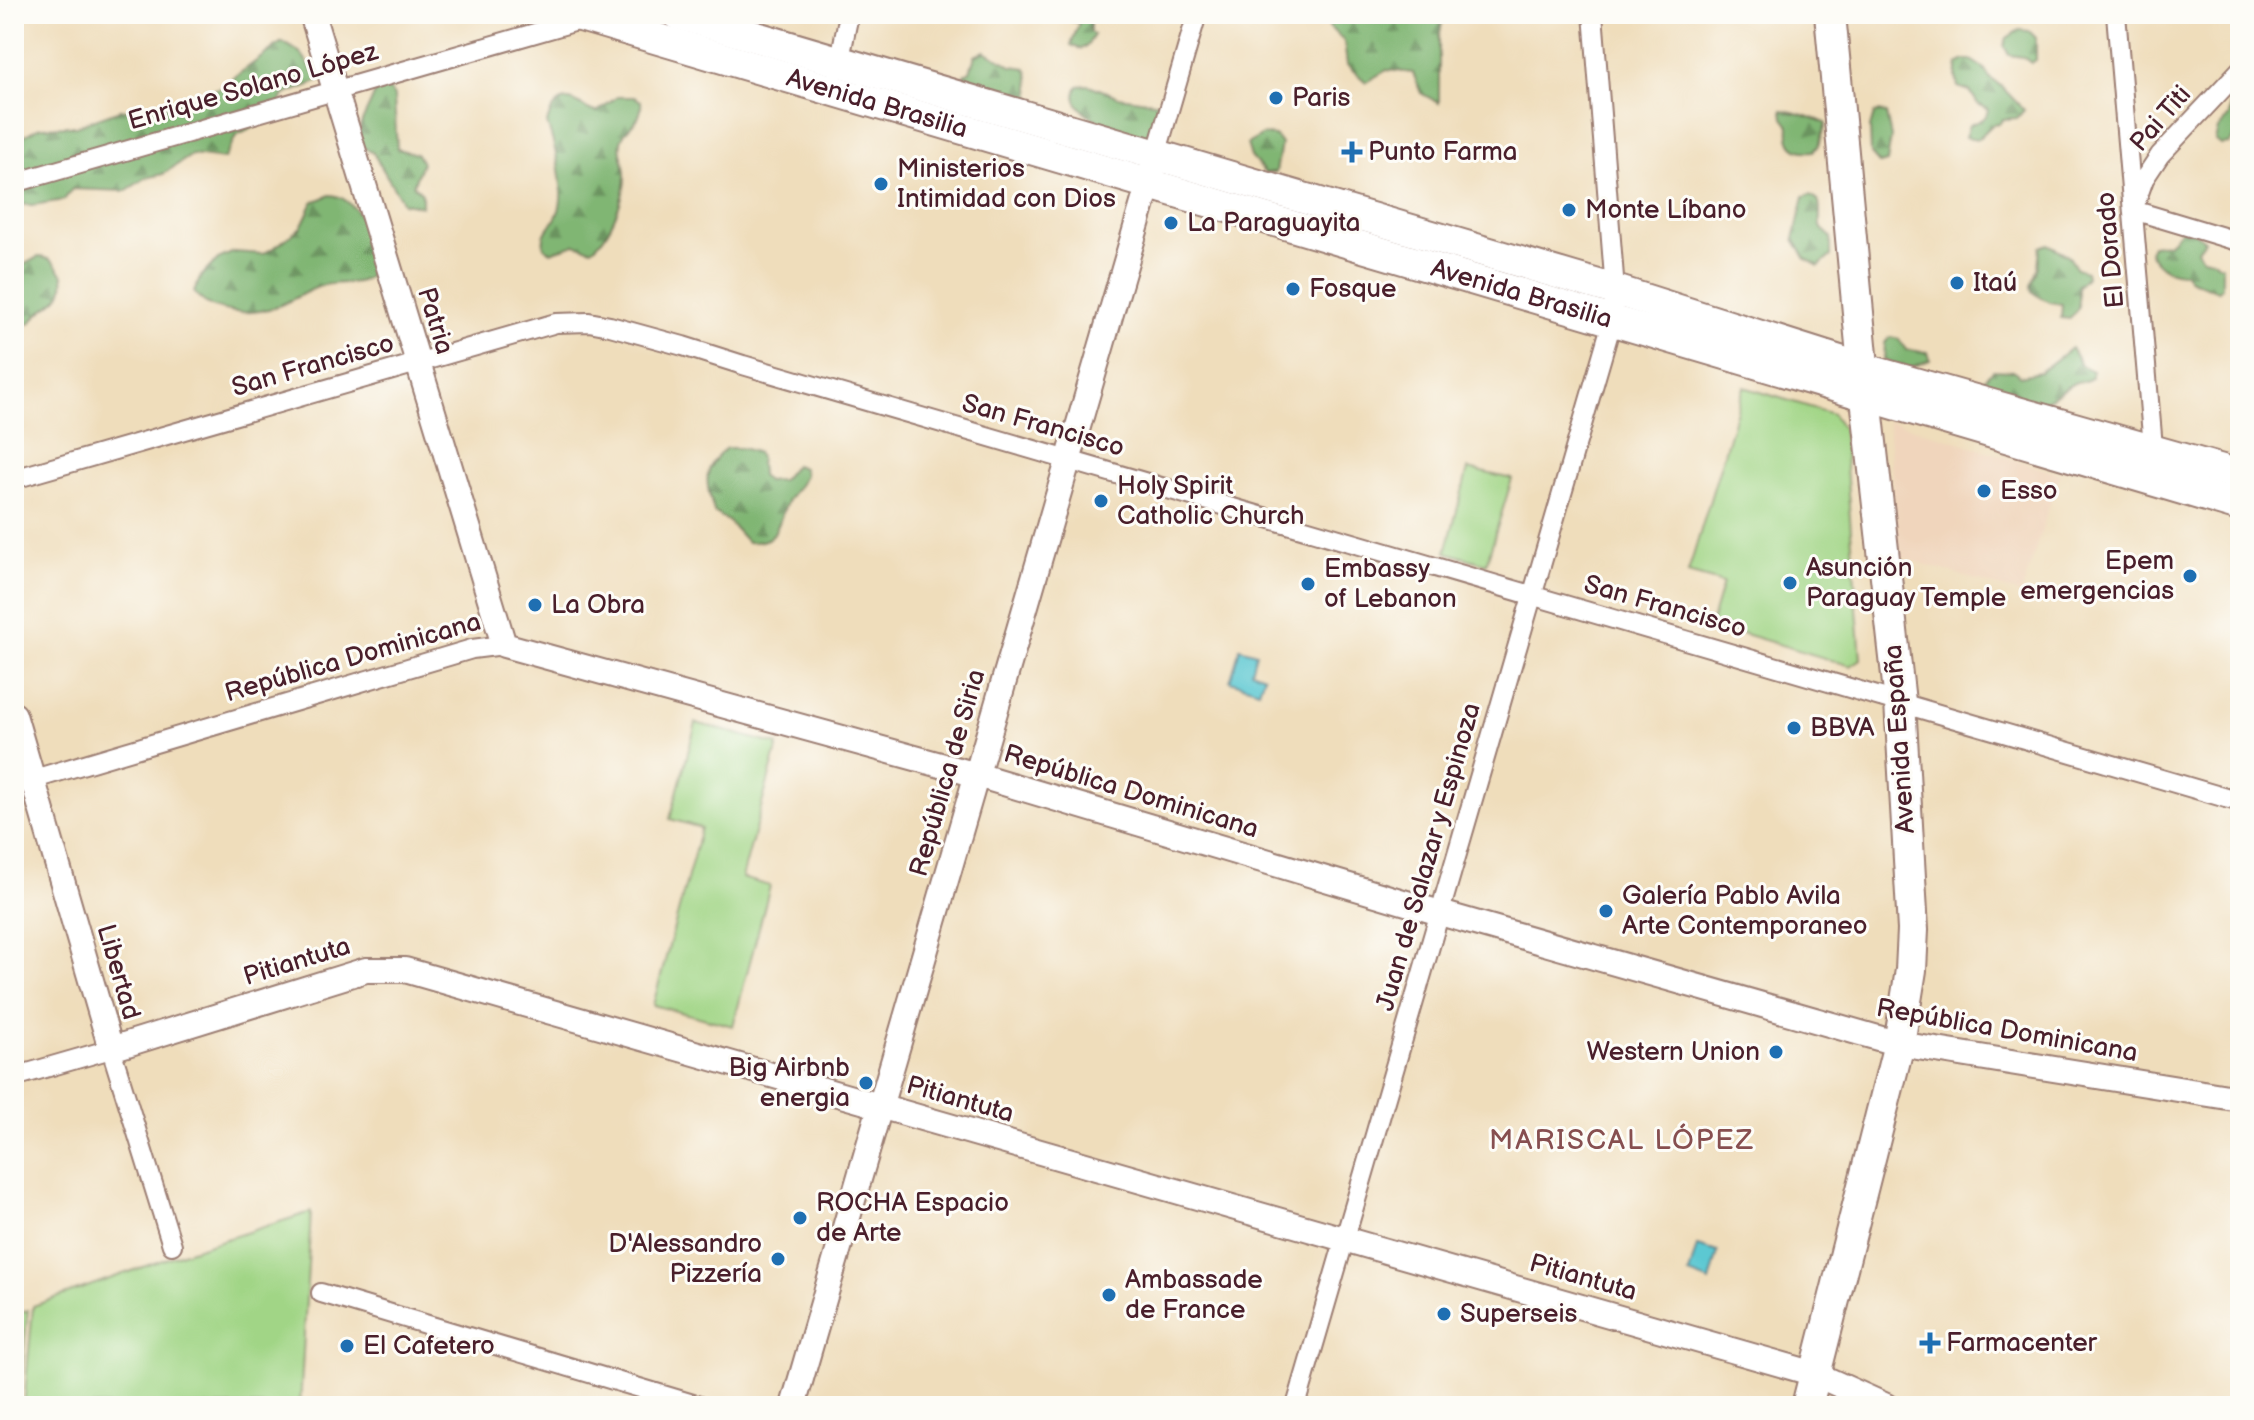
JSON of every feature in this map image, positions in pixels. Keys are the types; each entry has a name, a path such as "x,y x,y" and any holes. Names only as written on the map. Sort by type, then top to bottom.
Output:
{"main road":[{"name":"Avenida Brasilia","path":"678,14 836,76 1149,185 1612,322 2153,449 2240,475"},
{"name":"Avenida España","path":"1807,1406 1899,1044 1911,970 1913,930 1900,702 1865,383 1830,14"},
{"name":"Avenida Brasilia","path":"586,15 1156,155 1615,290 1865,383 2156,482 2240,506"}],"street":[{"name":"Patria","path":"312,14 504,645"},
{"path":"836,76 849,14"},
{"path":"1156,155 1197,14"},
{"name":"Juan de Salazar y Espinoza","path":"1296,1406 1612,322 1615,290 1593,14"},
{"name":"El Dorado","path":"2116,14 2156,482"},
{"name":"Enrique Solano López","path":"14,183 586,15"},
{"name":"Pai Titi","path":"2133,210 2144,179 2160,155 2240,70"},
{"name":"República de Siria","path":"793,1406 1156,155"},
{"path":"2133,210 2240,242"},
{"name":"San Francisco","path":"14,479 556,323 589,322 683,346 2240,802"},
{"name":"República Dominicana","path":"23,782 472,649 504,645 977,775 1440,913 1899,1044 2240,1099"},
{"name":"Libertad","path":"14,715 23,782 172,1245"},
{"name":"Pitiantuta","path":"14,1077 366,970 405,970 1815,1374 1886,1406"},
{"path":"321,1293 700,1406"}],"shaded area":[{"path":"1888,420 2060,474 2021,594 1898,556"}],"green space":[{"path":"1034,14 1090,14 1090,32 1094,35 1087,46 1080,49 1071,45 1079,23 1059,17 1044,20"},
{"path":"1330,14 1444,14 1439,37 1439,103 1421,93 1413,73 1387,70 1366,82 1347,65 1344,41 1326,20"},
{"path":"2019,30 2029,31 2036,38 2036,60 2031,63 2023,57 2009,55 2004,46 2007,38"},
{"path":"282,42 301,53 320,81 284,95 271,119 236,136 224,159 192,155 163,174 146,178 125,191 72,189 64,200 33,205 14,204 14,141 40,127 76,126 120,110 159,107 196,97 221,87"},
{"path":"985,51 1012,66 1026,68 1032,102 1024,103 964,83 964,75 970,71 975,56"},
{"path":"1971,60 1983,68 2024,110 2017,118 2003,119 1999,124 1992,125 1978,139 1965,137 1969,125 1984,118 1988,109 1978,104 1970,91 1958,87 1958,64"},
{"path":"386,84 394,96 397,149 417,154 422,163 413,185 422,193 422,206 403,203 373,153 358,144 362,122 376,89"},
{"path":"1089,85 1119,97 1161,103 1166,107 1161,122 1152,126 1147,139 1099,121 1079,106 1075,96 1078,86"},
{"path":"2240,96 2240,127 2229,144 2221,145 2215,140 2218,129 2229,117 2230,102"},
{"path":"617,97 634,97 641,101 641,108 638,118 622,138 625,176 615,216 605,235 592,249 575,244 551,252 544,247 544,236 558,213 561,181 547,124 550,115 555,106 563,101 573,101 597,112"},
{"path":"1782,110 1826,124 1819,146 1813,151 1806,151 1793,146"},
{"path":"1880,111 1886,114 1891,137 1887,162 1880,164 1871,154 1870,128 1874,114"},
{"path":"1263,135 1275,136 1281,144 1276,172 1265,173 1251,157 1247,144"},
{"path":"330,195 348,203 368,231 380,262 368,277 354,283 321,286 281,305 254,312 221,309 201,300 194,292 201,276 218,259 234,252 263,254 301,227 313,202"},
{"path":"1810,195 1818,200 1820,227 1831,237 1831,256 1819,266 1806,259 1794,239 1804,197"},
{"path":"2185,225 2204,240 2197,249 2202,258 2222,266 2222,287 2218,291 2189,279 2185,273 2163,268 2149,251 2152,245 2169,243"},
{"path":"2048,244 2068,255 2076,268 2086,271 2087,276 2078,286 2078,308 2070,319 2061,318 2062,304 2049,302 2032,292 2040,247"},
{"path":"38,257 50,260 63,275 62,292 31,323 14,327 14,270"},
{"path":"1890,337 1899,339 1906,350 1928,352 1930,360 1909,368 1884,360 1885,343"},
{"path":"2071,348 2081,365 2092,371 2092,377 2074,383 2046,400 2026,401 2009,392 1983,386 1984,379 1993,370 2014,371 2020,376 2040,372"},
{"path":"1744,387 1833,414 1843,429 1861,659 1851,666 1711,624 1723,583 1688,573"},
{"path":"726,448 757,452 761,475 766,481 782,480 795,465 803,468 803,479 787,502 775,531 766,540 747,542 729,522 714,512 709,492 709,470"},
{"path":"1468,469 1512,479 1486,564 1446,552"},
{"path":"696,723 778,745 742,878 770,886 733,1026 653,1005 701,828 670,819"},
{"path":"311,1212 300,1406 24,1406 33,1306 188,1251"},
{"path":"28,1310 18,1406 14,1406 14,1315"}],"water":[{"path":"1240,648 1256,653 1251,671 1264,676 1259,690 1230,681"},
{"path":"1697,1246 1718,1252 1710,1282 1689,1274"}],"place":[{"name":"Paris","path":"1276,98"},
{"name":"Punto Farma","path":"1352,152"},
{"name":"Ministerios Intimidad con Dios","path":"881,184"},
{"name":"Monte Líbano","path":"1569,210"},
{"name":"La Paraguayita","path":"1171,223"},
{"name":"Itaú","path":"1957,283"},
{"name":"Fosque","path":"1293,289"},
{"name":"Esso","path":"1984,491"},
{"name":"Holy Spirit Catholic Church","path":"1101,501"},
{"name":"Epem emergencias","path":"2190,576"},
{"name":"Asunción Paraguay Temple","path":"1790,583"},
{"name":"Embassy of Lebanon","path":"1308,584"},
{"name":"La Obra","path":"535,605"},
{"name":"BBVA","path":"1794,728"},
{"name":"Galería Pablo Avila Arte Contemporaneo","path":"1606,911"},
{"name":"Western Union","path":"1776,1052"},
{"name":"Big Airbnb energia","path":"866,1083"},
{"name":"ROCHA Espacio de Arte","path":"800,1218"},
{"name":"D'Alessandro Pizzería","path":"778,1259"},
{"name":"Ambassade de France","path":"1109,1295"},
{"name":"Superseis","path":"1444,1314"},
{"name":"Farmacenter","path":"1930,1343"},
{"name":"El Cafetero","path":"347,1346"}],"district":[{"name":"MARISCAL LÓPEZ","path":"1622,1140"}]}
